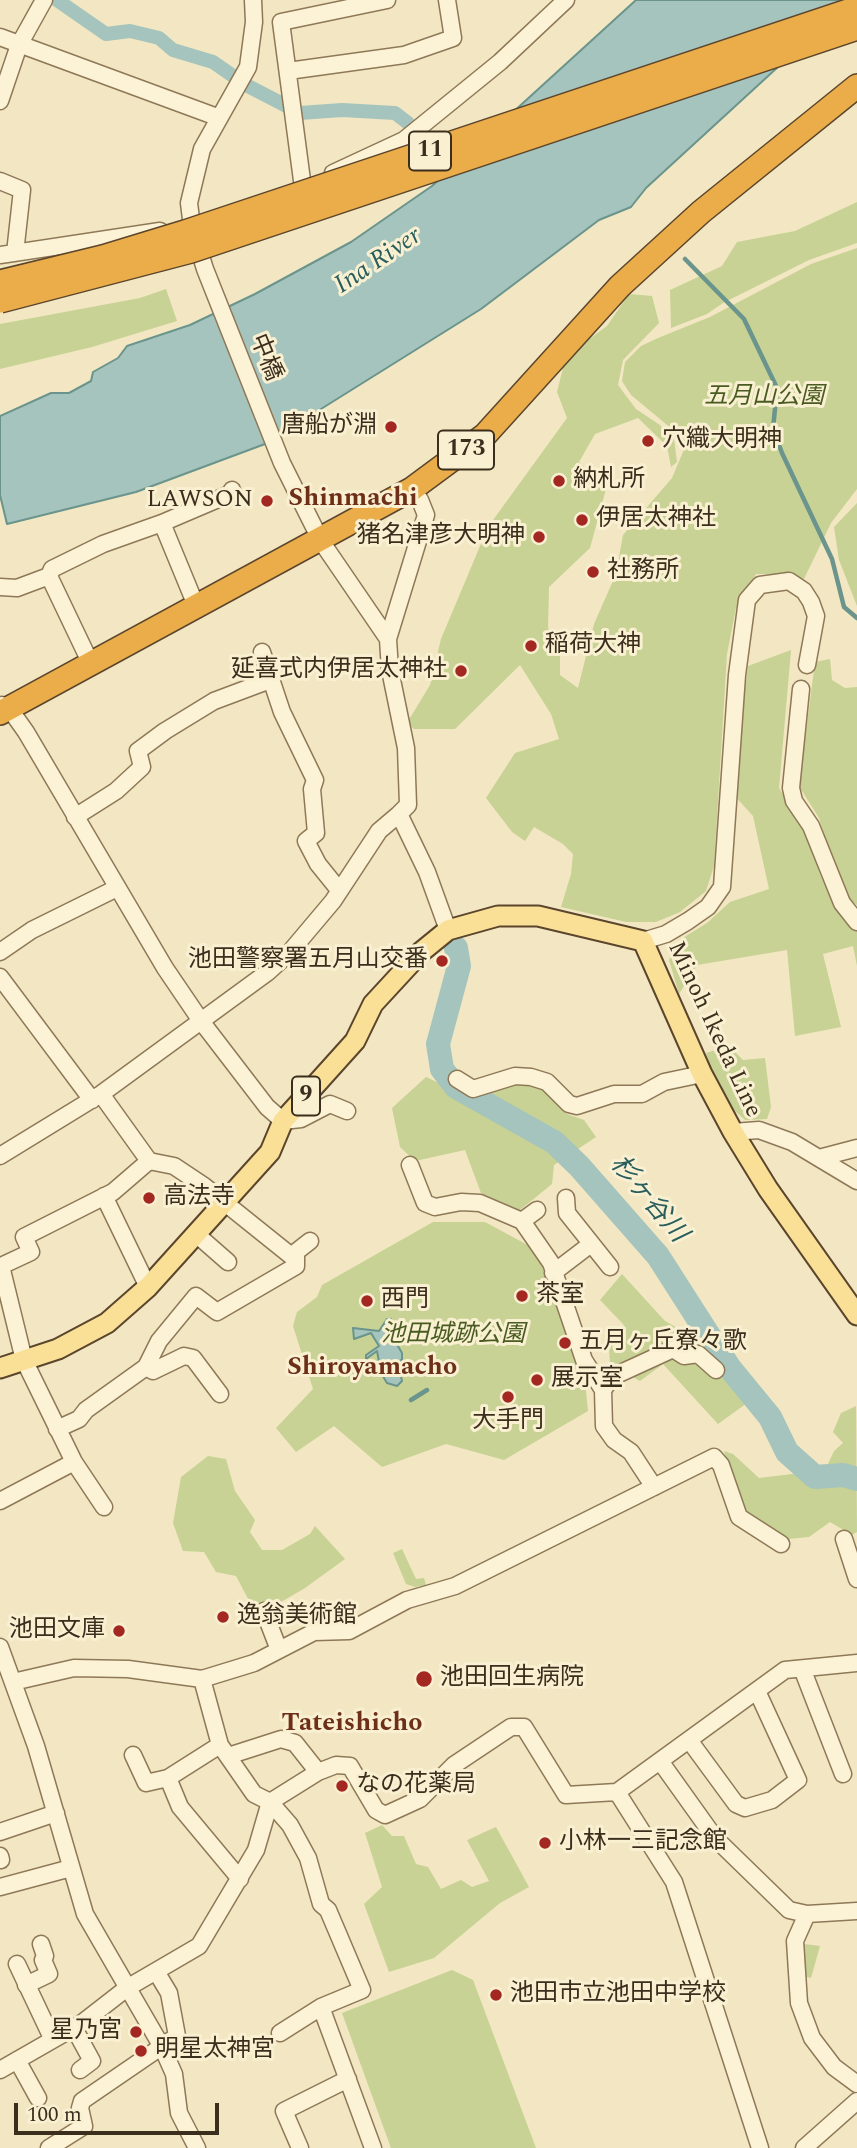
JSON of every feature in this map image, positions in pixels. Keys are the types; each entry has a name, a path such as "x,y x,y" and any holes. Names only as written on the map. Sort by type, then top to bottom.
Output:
{"highway":[{"name":"11","path":"0,282 103,257 185,233 857,8"},
{"name":"11","path":"0,301 107,275 203,247 857,28"},
{"name":"173","path":"3,708 197,608 412,489 485,435 620,286 680,230 857,86"}],"main road":[{"name":"Minoh Ikeda Line","path":"0,1368 58,1349 107,1323 148,1287 270,1152 283,1121 355,1041 373,1004 421,952 448,930 498,916 538,916 643,941 702,1074 733,1132 768,1189 857,1315"}],"street":[{"path":"0,101 19,45 44,0"},
{"name":"中橋","path":"253,0 254,22 248,67 217,117 202,149 189,203 192,227 205,269 282,463 321,541 388,639"},
{"path":"303,188 281,22 387,0"},
{"path":"288,71 404,55 453,38 447,0"},
{"path":"0,181 22,190 7,254 192,227 303,188 404,140 500,62 566,0"},
{"path":"0,37 217,117"},
{"path":"0,1156 96,1097 290,952 339,890 379,831 408,805 406,748 390,670 388,639 426,515 412,489"},
{"path":"0,587 17,588 49,576 52,569 103,544 162,523 230,494 232,490"},
{"path":"162,523 197,608"},
{"path":"49,576 91,663"},
{"path":"643,941 666,934 688,921 708,907 722,887 737,675 747,600 760,585 789,581 804,591 816,616 804,678 791,788 794,801 811,826 842,903 857,922"},
{"path":"262,652 270,681 315,780 312,800 316,834 306,841 318,864 339,890"},
{"path":"75,817 116,791 142,767 138,751 164,730 214,701 270,681"},
{"path":"3,708 75,817 201,1021 267,1107 283,1121 301,1119 330,1104 347,1111"},
{"path":"399,814 427,872 448,930"},
{"path":"0,952 32,930 117,888"},
{"path":"0,977 149,1161 174,1166 204,1186 223,1204 295,1259"},
{"path":"457,1079 473,1089 515,1076 531,1077 547,1082 569,1104 577,1107 614,1094 642,1094 664,1082 702,1074"},
{"path":"733,1132 759,1130 792,1142 857,1181"},
{"path":"820,1158 857,1148"},
{"path":"104,1507 74,1462 24,1360 1,1266 31,1252 24,1237 104,1196 149,1161"},
{"path":"410,1165 425,1203 435,1207 461,1202 480,1203 522,1221 551,1263 568,1305 584,1360 603,1390 604,1426 614,1440 631,1452 654,1487"},
{"path":"104,1196 148,1287"},
{"path":"566,1198 567,1213 610,1267"},
{"path":"522,1221 537,1210"},
{"path":"196,1234 228,1262"},
{"path":"57,1429 79,1419 86,1410 146,1367 159,1341 196,1296 217,1312 296,1266 296,1252 310,1241"},
{"path":"553,1273 591,1244"},
{"path":"603,1390 612,1377 673,1349 684,1356 698,1354 716,1370"},
{"path":"146,1367 153,1371 184,1356 193,1359 220,1394"},
{"path":"7,1674 74,1668 128,1669 202,1679 254,1663 314,1632 349,1631 407,1600 455,1586 714,1457 722,1465 739,1517 781,1544"},
{"path":"0,1501 74,1462"},
{"path":"844,1539 857,1579"},
{"path":"264,1611 279,1650"},
{"path":"0,1647 7,1674 36,1746 85,1914 162,2046 174,2074 178,2113 197,2148"},
{"path":"0,2070 52,2038 74,2028 127,1988 157,1973 199,1946 256,1850 270,1802 318,1772 336,1765 350,1766 376,1810 385,1815 420,1799 454,1765 511,1727 524,1727 566,1795 617,1792 785,1670 803,1671 857,1662"},
{"path":"803,1671 843,1774"},
{"path":"202,1679 224,1750 254,1794 270,1802 290,1825 308,1858 321,1904 328,1910 362,1990 321,2007 280,2033"},
{"path":"689,1740 736,1804 745,1808 772,1800 798,1780 757,1691"},
{"path":"133,1755 146,1783 168,1778 224,1750 281,1739 295,1743 318,1772"},
{"path":"660,1760 715,1838 789,1910 807,1914 857,1911"},
{"path":"168,1778 180,1807 240,1879"},
{"path":"617,1792 674,1882 760,2148"},
{"path":"0,1832 56,1814"},
{"path":"0,1887 71,1868"},
{"path":"807,1914 795,1941 799,2003 813,2038 835,2067 857,2084"},
{"path":"26,1985 49,1974 43,1960 45,1956 41,1944"},
{"path":"18,1964 52,2038"},
{"path":"49,2148 83,2126 80,2108 82,2101 177,2035 169,1993 157,1973"},
{"path":"321,2007 373,2148"},
{"path":"74,2028 92,2061 80,2070"},
{"path":"17,2060 38,2098"},
{"path":"300,2148 284,2111 348,2079"},
{"path":"804,2148 857,2101"}],"green space":[{"path":"857,202 857,243 809,260 723,303 707,314 671,328 670,290 722,266 737,242 795,231"},
{"name":"五月山公園","path":"857,248 857,489 831,523 802,583 778,574 756,574 736,608 727,654 714,866 706,891 680,912 656,922 626,922 561,907 571,874 573,854 563,844 534,827 525,841 512,832 486,798 515,753 559,739 551,714 520,665 455,729 414,729 407,723 430,685 441,639 488,527 567,418 557,392 566,356 607,326 629,294 652,296 659,323 623,360 618,385 636,409 660,425 674,439 677,462 671,467 667,446 638,418 595,434 579,462 606,489 590,548 549,587 548,628 560,647 560,675 578,688 594,624 616,574 623,535 672,478 683,452 678,434 631,395 622,381 625,362 641,346 710,317 811,264"},
{"path":"166,289 177,321 92,347 0,369 0,324 140,298"},
{"path":"857,503 857,606 839,560 834,527"},
{"path":"791,650 779,788 805,830 821,877 851,926 857,931 857,966 853,946 823,954 841,1027 795,1036 787,950 697,965 679,994 669,960 681,939 707,923 730,902 769,889 753,816 731,792 748,666"},
{"path":"830,659 832,680 845,688 857,687 857,905 849,901 833,864 819,818 799,786 815,662"},
{"path":"729,1046 743,1060 765,1058 771,1107 767,1119 745,1120 727,1104 706,1053"},
{"path":"426,1077 454,1090 488,1094 515,1083 542,1089 567,1114 584,1120 596,1137 554,1165 552,1184 520,1210 481,1193 465,1150 415,1161 400,1147 392,1108"},
{"name":"池田城跡公園","path":"433,1222 485,1222 535,1249 584,1371 588,1411 504,1460 446,1444 382,1467 334,1426 296,1452 276,1428 313,1389 293,1326 297,1312 317,1297 322,1285"},
{"path":"622,1274 665,1321 701,1341 747,1403 718,1424 663,1364 640,1381 610,1364 609,1347 624,1325 600,1300"},
{"path":"856,1406 857,1532 852,1535 830,1522 809,1537 788,1539 743,1513 724,1451 733,1454 759,1478 825,1470 834,1451 843,1443 833,1432 841,1413"},
{"path":"208,1456 226,1459 235,1491 255,1520 250,1532 262,1550 282,1550 310,1534 315,1526 345,1559 305,1588 257,1616 236,1576 216,1572 204,1552 183,1551 173,1523 181,1477"},
{"path":"402,1549 416,1579 424,1578 426,1585 415,1587 406,1584 393,1553"},
{"path":"382,1825 392,1836 404,1836 416,1864 428,1867 441,1889 461,1880 472,1887 489,1881 467,1840 496,1827 529,1887 500,1903 434,1958 389,1972 364,1904 382,1887 365,1833"},
{"path":"804,1944 820,1946 811,1978 803,1976"},
{"path":"452,1970 473,1980 536,2148 391,2148 342,2013"}],"water":[{"name":"Ina River","path":"636,0 851,0 646,188 631,207 599,220 481,309 265,444 136,492 7,524 0,495 0,416 51,393 69,393 91,381 93,372 118,358 127,346 190,325 255,294 351,242 432,186"},
{"path":"387,1319 391,1319 394,1324 395,1329 391,1334 402,1353 402,1359 398,1363 402,1381 397,1386 387,1383 381,1373 377,1351 366,1359 366,1355 379,1346 371,1333 354,1339 353,1328 379,1331"}],"waterway":[{"path":"57,0 106,34 130,31 159,38 173,50 213,62 246,85 300,113 342,110 395,113 408,123"},
{"path":"685,259 744,319 777,388 773,429 782,453 832,559 844,607 857,618"},
{"name":"杉ヶ谷川","path":"456,948 459,966 438,1044 442,1069 456,1087 554,1142 579,1166 658,1256 729,1367 770,1417 787,1452 815,1477 843,1475 857,1479"},
{"path":"411,1400 427,1390"}],"place":[{"name":"唐船が淵","path":"391,427"},
{"name":"穴織大明神","path":"648,441"},
{"name":"納札所","path":"559,481"},
{"name":"LAWSON","path":"267,501"},
{"name":"伊居太神社","path":"582,520"},
{"name":"猪名津彦大明神","path":"539,537"},
{"name":"社務所","path":"593,572"},
{"name":"稲荷大神","path":"531,646"},
{"name":"延喜式内伊居太神社","path":"461,671"},
{"name":"池田警察署五月山交番","path":"442,961"},
{"name":"高法寺","path":"149,1198"},
{"name":"茶室","path":"522,1296"},
{"name":"西門","path":"367,1301"},
{"name":"五月ヶ丘寮々歌","path":"565,1343"},
{"name":"展示室","path":"537,1380"},
{"name":"大手門","path":"508,1397"},
{"name":"逸翁美術館","path":"223,1617"},
{"name":"池田文庫","path":"119,1631"},
{"name":"池田回生病院","path":"424,1679"},
{"name":"なの花薬局","path":"342,1786"},
{"name":"小林一三記念館","path":"545,1843"},
{"name":"池田市立池田中学校","path":"496,1995"},
{"name":"星乃宮","path":"136,2032"},
{"name":"明星太神宮","path":"141,2051"}],"district":[{"name":"Shinmachi","path":"353,500"},
{"name":"Shiroyamacho","path":"372,1369"},
{"name":"Tateishicho","path":"352,1725"}]}
